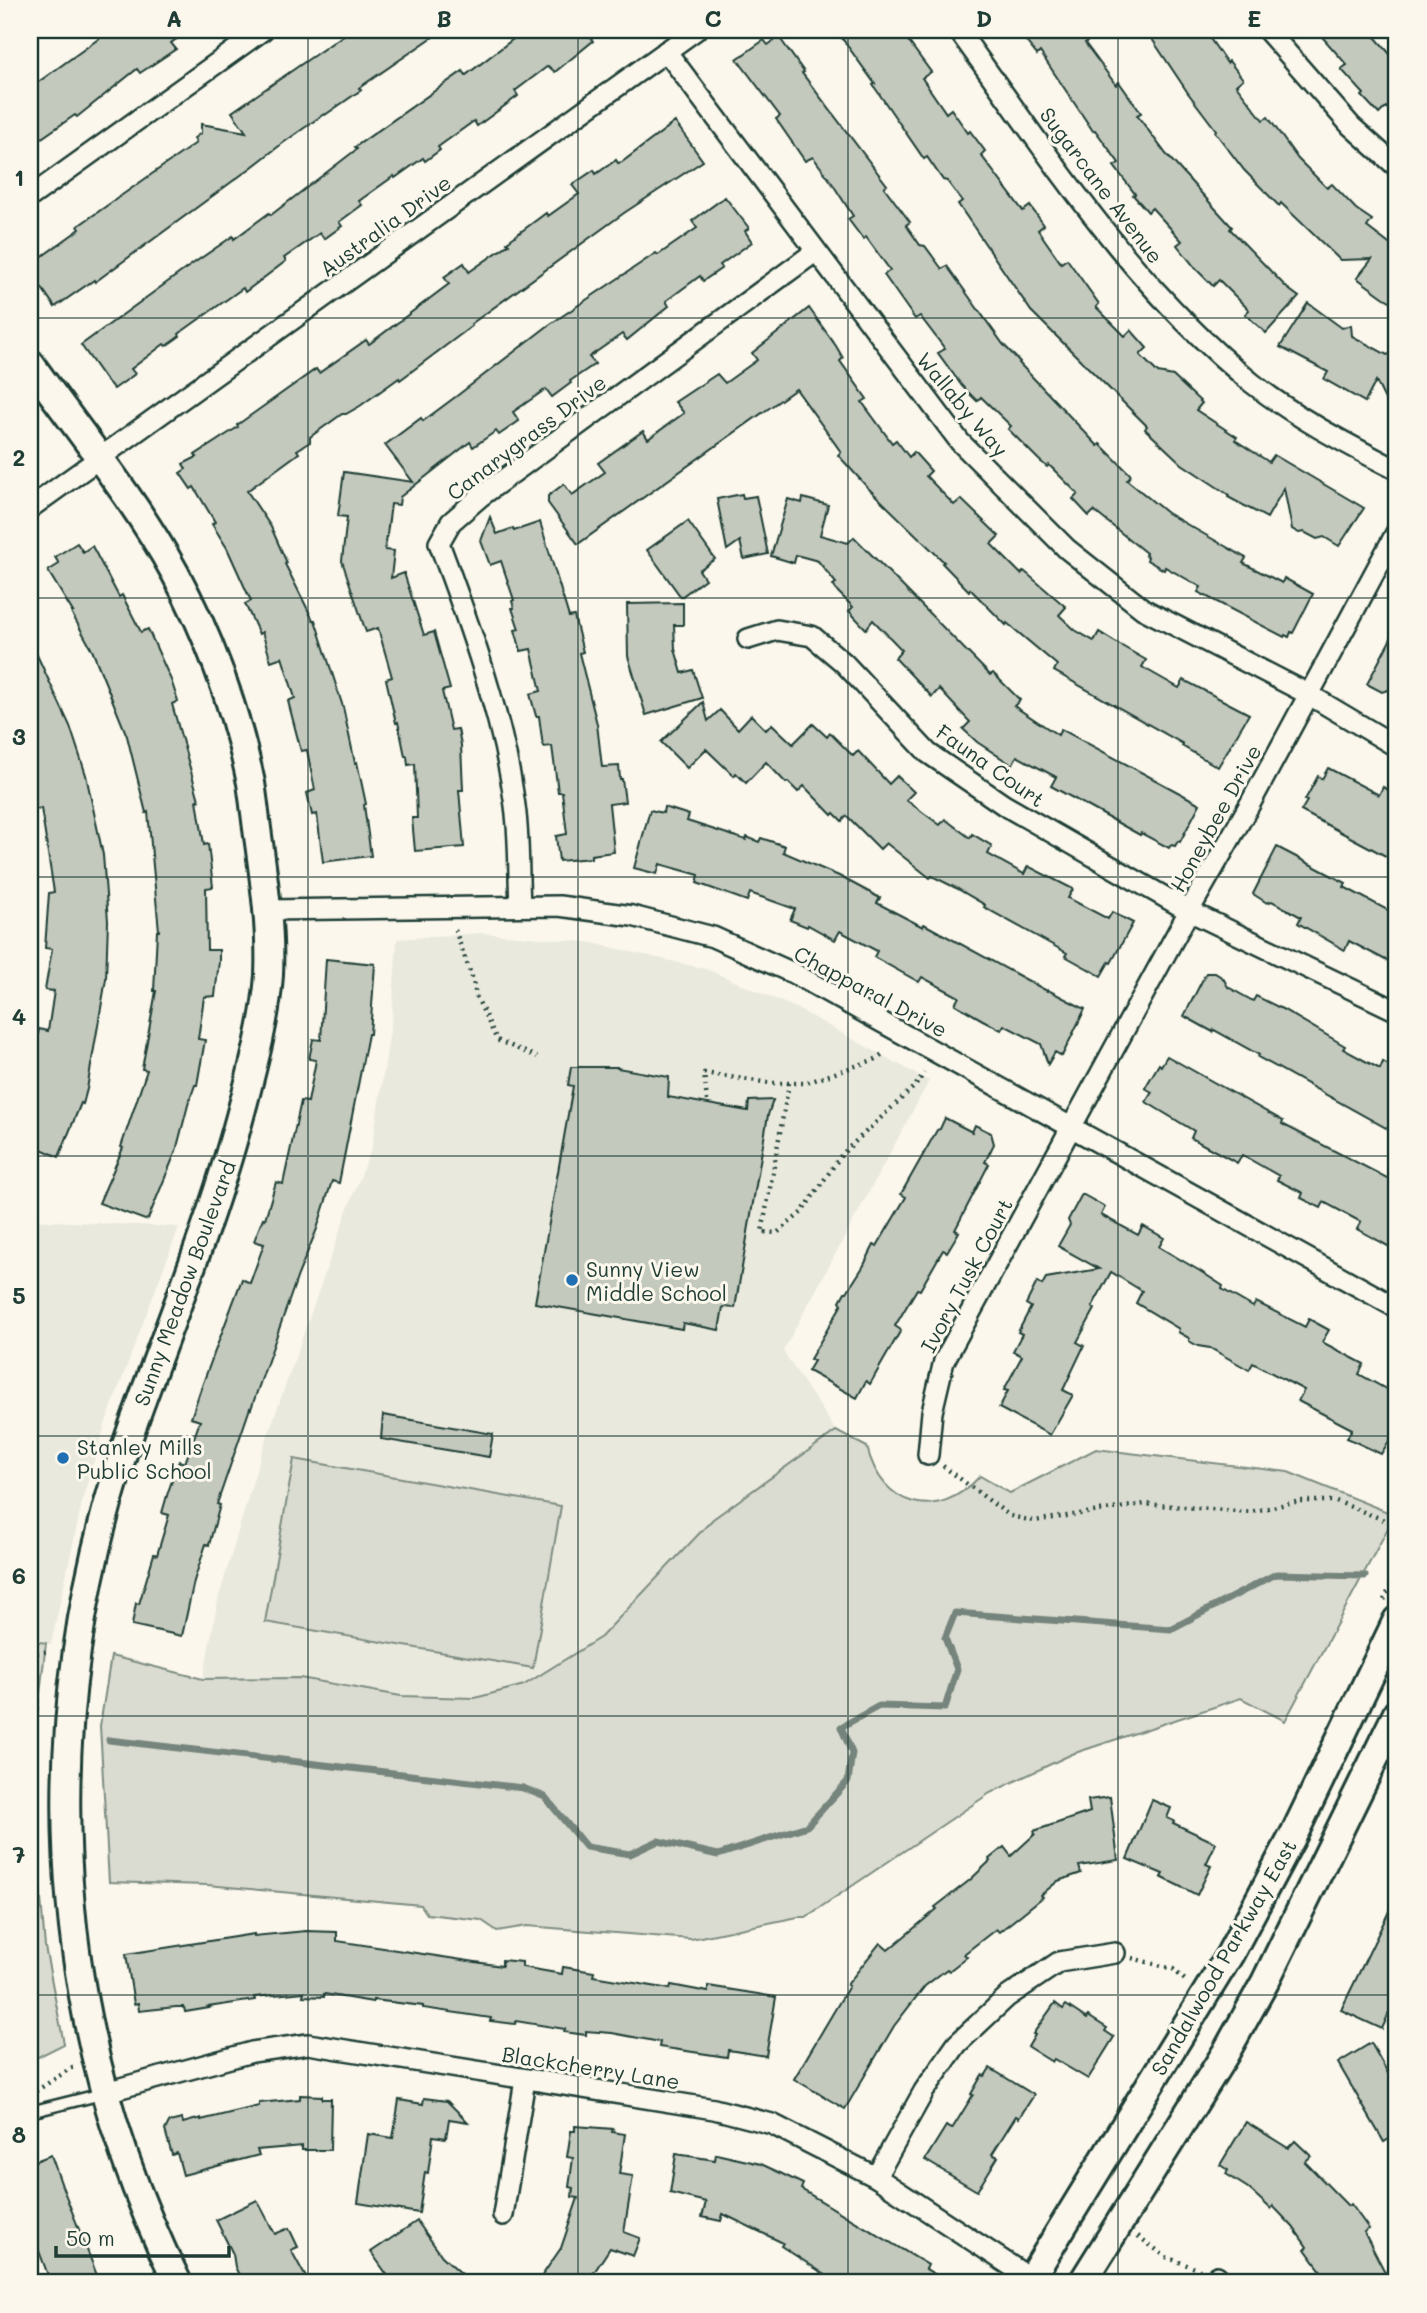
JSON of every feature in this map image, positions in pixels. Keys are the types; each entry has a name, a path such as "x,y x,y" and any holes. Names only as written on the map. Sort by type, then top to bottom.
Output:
{"street":[{"path":"30,197 263,30"},
{"name":"Australia Drive","path":"30,508 696,30"},
{"name":"Sugarcane Avenue","path":"958,30 1103,231 1166,303 1224,358 1289,410 1397,470"},
{"path":"1267,30 1351,126 1397,167"},
{"name":"Wallaby Way","path":"666,51 960,442 1067,549 1143,609 1308,694 1397,747"},
{"name":"Canarygrass Drive","path":"520,906 515,800 502,737 465,611 439,543 451,522 481,496 815,252"},
{"name":"Sunny Meadow Boulevard","path":"30,363 100,457 174,572 207,640 225,685 251,783 268,911 269,977 256,1056 226,1171 115,1479 89,1581 75,1654 66,1769 68,1882 82,1994 124,2152 143,2205 178,2283"},
{"name":"Honeybee Drive","path":"1071,1126 1250,804 1397,531"},
{"name":"Fauna Court","path":"748,639 777,630 812,636 844,663 928,753 1004,805 1189,911 1397,1011"},
{"name":"Chapparal Drive","path":"268,911 559,906 632,916 713,937 796,974 1397,1308"},
{"name":"Ivory Tusk Court","path":"928,1455 932,1412 944,1361 1071,1126"},
{"name":"Sandalwood Parkway East","path":"1030,2281 1230,1954 1296,1829 1388,1615"},
{"name":"Sandalwood Parkway East","path":"1082,2283 1225,2054 1265,1982 1397,1713"},
{"path":"876,2177 925,2091 957,2044 1007,1997 1059,1962 1115,1953"},
{"name":"Blackcherry Lane","path":"106,2092 252,2052 308,2044 713,2109 772,2124 876,2177 1012,2265 1030,2281"},
{"path":"503,2215 525,2080"}],"lane":[{"path":"30,2112 106,2092"},
{"path":"30,2274 33,2283"}],"path":[{"path":"455,930 476,996 497,1040 537,1057"},
{"path":"707,1101 704,1073 770,1083 806,1083 876,1059 885,1052"},
{"path":"789,1083 762,1232 777,1233 802,1212 842,1154 916,1085 924,1073"},
{"path":"928,1455 1010,1516 1034,1521 1146,1504 1250,1512 1300,1501 1336,1501 1397,1525"},
{"path":"1388,1615 1397,1573"},
{"path":"30,1654 50,1651"},
{"path":"1115,1953 1173,1969 1190,1985 1195,1975"},
{"path":"30,2095 71,2068"},
{"path":"1132,2231 1166,2258 1221,2280"}],"shaded area":[{"name":"Sunny View Middle School","path":"481,933 588,942 706,969 796,1008 929,1081 783,1351 836,1431 713,1519 601,1637 524,1685 475,1698 401,1696 300,1678 203,1679 218,1600 259,1460 372,1147 392,1017 397,939"},
{"name":"Stanley Mills Public School","path":"30,1220 179,1227 106,1422 84,1494 51,1644 40,1642 30,1646"},
{"path":"836,1431 867,1447 874,1468 885,1484 898,1495 913,1502 930,1504 947,1500 964,1491 980,1476 1010,1493 1096,1449 1288,1472 1395,1515 1285,1721 1241,1698 1072,1754 990,1793 806,1917 691,1939 527,1926 497,1931 481,1920 427,1914 421,1905 207,1885 109,1882 100,1726 111,1656 203,1679 300,1678 401,1696 475,1698 524,1685 601,1637 713,1519"},
{"path":"294,1459 561,1506 533,1668 265,1622"},
{"path":"46,1643 36,1727 35,1825 45,1947 64,2044 30,2061 30,1646"}],"building":[{"path":"111,30 189,30 171,43 176,49 140,73 137,69 77,117 75,115 30,146 30,88"},
{"path":"351,30 443,30 283,143 95,282 94,280 55,307 30,271 30,265 80,229 78,226 196,143 194,138 201,133 201,124 246,132 232,112"},
{"path":"525,30 584,30 593,41 555,72 548,66 515,91 518,96 477,126 474,121 438,147 440,150 425,161 423,158 359,201 362,205 339,222 342,226 324,239 320,233 284,258 286,261 245,292 243,288 131,369 135,374 114,389 105,379 81,345 233,236 234,239 269,213 271,215 357,149 355,147 463,71 466,75"},
{"path":"836,30 900,30 931,72 922,78 946,113 951,109 968,133 970,131 985,151 981,155 1023,211 1030,206 1044,225 1038,230 1061,263 1067,259 1099,304 1096,307 1125,336 1131,330 1147,348 1140,355 1158,373 1173,376 1202,403 1196,410 1237,437 1235,440 1269,462 1274,455 1364,508 1339,546 1324,537 1317,539 1292,529 1284,488 1267,518 1228,497 1229,495 1182,464 1145,429 1147,426 1031,311 958,204 962,201 927,157 924,159"},
{"path":"1039,30 1080,30 1088,41 1085,43 1116,85 1119,82 1141,113 1137,115 1166,154 1232,227 1230,229 1299,297 1266,333 1245,314 1249,310 1219,280 1213,286 1197,270 1177,245 1182,241 1152,208 1148,212 1133,195 1135,194 1114,166 1119,163 1095,130 1093,131 1040,52 1037,55 1025,40"},
{"path":"1146,30 1204,30 1227,63 1229,61 1243,79 1236,85 1263,120 1268,117 1298,159 1327,188 1332,184 1356,209 1372,220 1367,227 1397,250 1397,305 1357,278 1372,259 1340,260 1281,203 1279,206 1244,170"},
{"path":"1316,30 1369,30 1397,62 1397,119 1386,107 1379,114 1362,96 1364,94 1341,69 1347,65"},
{"path":"779,37 804,72 802,73 887,185 884,187 910,222 906,225 920,245 925,246 942,269 947,266 1003,344 1098,446 1100,444 1131,475 1127,480 1167,513 1246,558 1243,563 1282,583 1284,578 1313,594 1289,637 1284,637 1198,592 1201,587 1147,560 1146,553 1094,511 1089,516 1073,499 1078,494 1008,429 1011,426 981,397 977,401 962,386 938,353 945,349 920,316 915,319 884,275 890,270 866,237 863,239 848,219 853,216 830,180 813,157 805,161 776,119 780,116 737,59 764,40 768,45"},
{"path":"675,122 703,161 624,213 471,324 472,326 400,380 399,378 360,406 342,414 310,437 310,442 297,450 299,453 247,491 271,527 287,563 285,564 315,620 343,707 366,804 371,856 323,862 317,814 312,815 307,793 315,790 307,750 301,751 288,701 295,698 282,657 271,661 262,632 259,634 245,604 251,601 227,548 212,524 215,522 194,487 191,489 180,473 186,469 183,464 197,457 195,455 316,369 319,373 366,340 369,344 449,284 444,277 464,263 469,272 509,244 507,242 546,213 548,216 579,194 572,185 594,170 596,174 616,160 618,163 622,162"},
{"path":"725,197 749,228 745,231 752,242 720,265 722,268 703,281 700,276 666,301 669,306 627,340 622,334 589,357 595,364 552,397 546,389 513,412 519,421 499,435 496,431 473,447 470,442 400,497 399,505 391,504 385,550 394,551 391,578 404,573 424,635 434,632 450,689 442,691 451,730 458,729 461,745 463,790 459,790 464,847 415,851 412,818 417,818 415,764 408,765 398,722 396,723 386,679 392,677 378,628 366,632 342,561 347,517 338,516 344,472 413,482 385,445 421,418 423,421 549,325 697,228 692,221"},
{"path":"1308,303 1342,328 1351,325 1352,336 1387,355 1397,351 1397,424 1376,381 1365,402 1324,379 1328,372 1280,347"},
{"path":"809,308 836,346 843,358 840,361 867,399 862,402 892,443 896,440 909,457 914,452 931,471 926,476 954,505 961,499 999,536 991,544 1021,574 1024,571 1066,607 1059,615 1075,630 1094,641 1099,632 1146,660 1142,667 1179,688 1184,680 1249,714 1218,767 1182,746 1183,744 1054,671 1057,665 1007,623 1006,625 970,589 969,591 942,563 944,562 868,488 838,455 841,452 796,389 578,544 548,503 548,496 564,484 572,495 605,472 598,463 643,431 648,439 684,413 675,402 717,374 725,383 757,360 752,353"},
{"path":"742,494 743,498 756,496 768,554 744,559 740,541 727,550 717,499"},
{"path":"803,498 828,505 820,535 848,543 854,537 990,675 993,673 1020,700 1014,706 1058,735 1061,729 1200,804 1180,842 1169,848 1141,833 1140,835 1051,786 1056,777 1017,756 1012,765 977,742 963,729 970,722 939,689 932,697 895,658 902,650 873,620 866,629 849,611 853,607 838,592 833,585 836,583 818,561 796,555 794,563 771,556 788,499 802,503"},
{"path":"490,517 497,534 540,522 569,617 574,616 583,652 579,653 597,724 602,767 619,766 622,779 625,802 609,804 614,852 591,855 591,858 559,861 556,836 567,834 562,792 558,792 552,746 543,747 539,716 536,716 530,694 541,691 531,649 521,651 515,630 519,629 512,608 514,600 501,561 490,565 481,541"},
{"path":"688,521 715,559 699,570 705,579 681,597 647,550"},
{"path":"77,543 83,552 92,546 141,632 148,629 171,680 178,701 172,704 199,800 204,845 208,844 213,887 206,888 207,950 219,950 219,961 215,996 204,997 198,1039 205,1040 197,1085 188,1105 176,1151 148,1219 145,1220 99,1203 123,1148 121,1147 147,1070 142,1069 156,991 159,931 148,812 146,813 127,736 92,650 48,571 59,564 55,557"},
{"path":"683,603 683,625 674,625 675,649 682,673 693,670 702,698 646,715 628,656 627,604"},
{"path":"1397,627 1397,687 1382,692 1367,684"},
{"path":"30,640 70,726 86,775 103,855 108,921 106,979 87,1089 59,1157 30,1144 30,1073 39,1029 48,1031 54,991 45,990 52,949 45,948 49,893 54,892 41,808 34,810 30,794"},
{"path":"703,702 708,721 720,710 738,729 751,715 766,730 772,724 793,744 813,724 827,737 830,733 853,756 858,751 889,784 897,776 914,792 906,800 940,825 945,819 970,838 972,834 992,846 988,854 1024,874 1028,866 1073,889 1068,898 1108,919 1112,912 1133,923 1111,963 1109,962 1101,976 956,888 932,876 930,878 886,843 880,849 847,816 842,821 834,813 832,815 804,786 798,792 766,762 746,783 736,773 734,776 706,749 687,768 661,742"},
{"path":"1328,768 1379,795 1383,787 1397,795 1397,862 1301,811 1318,776 1322,779"},
{"path":"664,807 689,815 687,821 746,840 747,837 759,842 761,838 785,846 783,852 839,876 880,898 877,903 923,927 924,924 1085,1009 1062,1056 1055,1052 1048,1064 1041,1044 1004,1025 1001,1030 981,1019 955,1004 959,997 922,977 919,982 874,957 877,951 840,931 835,940 808,925 807,927 790,920 795,909 750,893 747,901 697,883 699,875 660,864 657,874 634,868 650,810 663,813"},
{"path":"1277,847 1346,883 1344,887 1397,915 1397,966 1349,941 1345,950 1298,923 1301,917 1253,894"},
{"path":"326,959 375,964 370,1034 339,1183 332,1181 317,1229 250,1408 217,1504 220,1505 209,1545 206,1544 194,1581 182,1636 132,1625 136,1603 139,1604 169,1515 162,1513 168,1492 179,1461 185,1463 200,1421 191,1418 200,1391 242,1279 250,1283 264,1244 254,1241 263,1218 265,1219 276,1182 283,1184 301,1101 308,1102 316,1060 309,1059 313,1039 321,1040"},
{"path":"1206,973 1215,973 1223,978 1228,987 1253,1001 1256,996 1284,1010 1345,1046 1343,1049 1380,1069 1383,1062 1397,1070 1397,1134 1214,1030 1213,1032 1184,1016"},
{"path":"1167,1056 1283,1121 1282,1124 1397,1183 1397,1251 1357,1229 1361,1222 1324,1202 1321,1208 1301,1198 1303,1193 1277,1180 1279,1176 1242,1155 1237,1163 1191,1138 1194,1131 1146,1102 1152,1092 1145,1088"},
{"path":"571,1067 617,1067 669,1077 668,1097 748,1111 749,1101 773,1100 768,1115 735,1308 723,1307 719,1330 683,1323 682,1329 535,1303 573,1086 568,1085"},
{"path":"945,1118 972,1132 975,1125 991,1133 994,1144 985,1162 989,1164 955,1230 959,1232 947,1252 943,1250 920,1290 917,1289 895,1326 901,1330 870,1384 866,1381 857,1398 808,1371 814,1361 810,1359 842,1304 840,1301 845,1292 906,1197 901,1194"},
{"path":"1082,1194 1105,1207 1101,1215 1138,1235 1143,1226 1164,1238 1159,1247 1253,1307 1256,1302 1305,1327 1309,1319 1329,1330 1322,1342 1364,1364 1359,1374 1393,1393 1391,1398 1397,1401 1397,1428 1381,1454 1347,1438 1352,1429 1298,1401 1304,1390 1253,1363 1249,1370 1210,1348 1189,1341 1189,1338 1178,1332 1179,1329 1136,1303 1142,1291 1111,1272 1077,1342 1084,1346 1063,1390 1073,1395 1050,1435 999,1408 1008,1391 1004,1390 1022,1356 1013,1351 1022,1334 1018,1332 1031,1307 1026,1304 1037,1282 1042,1285 1046,1278 1099,1269 1058,1246"},
{"path":"383,1415 493,1434 489,1457 381,1439"},
{"path":"1110,1797 1118,1860 1079,1866 1081,1873 1058,1881 1013,1921 999,1932 996,1929 964,1954 967,1957 925,1986 894,2026 845,2109 794,2079 849,1986 847,1985 880,1943 888,1950 937,1909 935,1907 970,1880 1004,1847 1011,1856 1035,1834 1034,1831 1090,1812 1088,1800"},
{"path":"1152,1800 1171,1808 1167,1818 1174,1821 1173,1823 1216,1843 1206,1864 1211,1866 1197,1895 1161,1877 1163,1874 1127,1859"},
{"path":"1397,1895 1397,1995 1382,2029 1341,2010"},
{"path":"337,1932 337,1941 502,1966 502,1960 522,1962 522,1967 562,1974 563,1967 594,1972 593,1976 670,1989 671,1985 708,1992 708,1986 776,1997 766,2056 728,2050 727,2057 659,2047 660,2042 612,2033 586,2031 586,2035 516,2021 515,2024 490,2021 491,2018 423,2006 324,1994 324,1997 303,1996 304,1992 254,1997 255,2000 185,2012 184,2007 139,2011 138,2003 134,2004 126,1954 254,1934"},
{"path":"1055,2003 1063,2009 1066,2005 1087,2019 1088,2016 1107,2028 1105,2031 1114,2037 1088,2079 1028,2047 1035,2035 1033,2034"},
{"path":"1371,2043 1397,2089 1397,2134 1384,2142 1338,2063"},
{"path":"990,2068 1034,2095 1019,2118 1016,2116 992,2154 998,2157 977,2191 925,2160 946,2126 952,2129 982,2075 985,2076"},
{"path":"300,2095 331,2099 330,2150 302,2150 302,2146 257,2150 259,2155 183,2175 177,2153 172,2155 165,2130 169,2122 182,2119 183,2123 201,2120 259,2106 259,2103 300,2099"},
{"path":"424,2098 447,2101 468,2122 449,2119 446,2138 433,2136 419,2213 358,2203 368,2134 393,2138 399,2100 423,2104"},
{"path":"1246,2122 1288,2148 1295,2141 1311,2156 1305,2162 1348,2206 1351,2204 1369,2229 1364,2232 1385,2272 1363,2283 1330,2283 1305,2249 1307,2247 1293,2227 1273,2206 1271,2209 1248,2188 1226,2174 1228,2170 1220,2165"},
{"path":"575,2126 613,2129 612,2132 625,2134 619,2174 633,2176 624,2232 640,2238 633,2256 610,2248 587,2283 537,2283 561,2248 578,2198 572,2197 573,2188 569,2187 573,2158 567,2157 571,2131 575,2131"},
{"path":"676,2154 715,2160 716,2154 761,2164 776,2171 803,2184 801,2189 928,2265 926,2269 950,2283 838,2283 781,2246 783,2243 723,2214 721,2221 702,2217 706,2202 670,2193"},
{"path":"51,2155 100,2283 51,2283 30,2227 30,2163"},
{"path":"257,2200 275,2234 289,2228 298,2247 291,2250 309,2283 243,2283 235,2267 233,2254 216,2220"},
{"path":"417,2221 442,2256 472,2283 393,2283 371,2252"}],"waterway":[{"path":"109,1740 523,1788 545,1797 586,1847 630,1854 658,1841 718,1855 807,1826 848,1781 852,1753 841,1727 879,1706 945,1708 957,1669 945,1638 955,1613 1171,1629 1276,1574 1365,1576"}],"place":[{"name":"Sunny View Middle School","path":"572,1280"},
{"name":"Stanley Mills Public School","path":"63,1458"}]}
